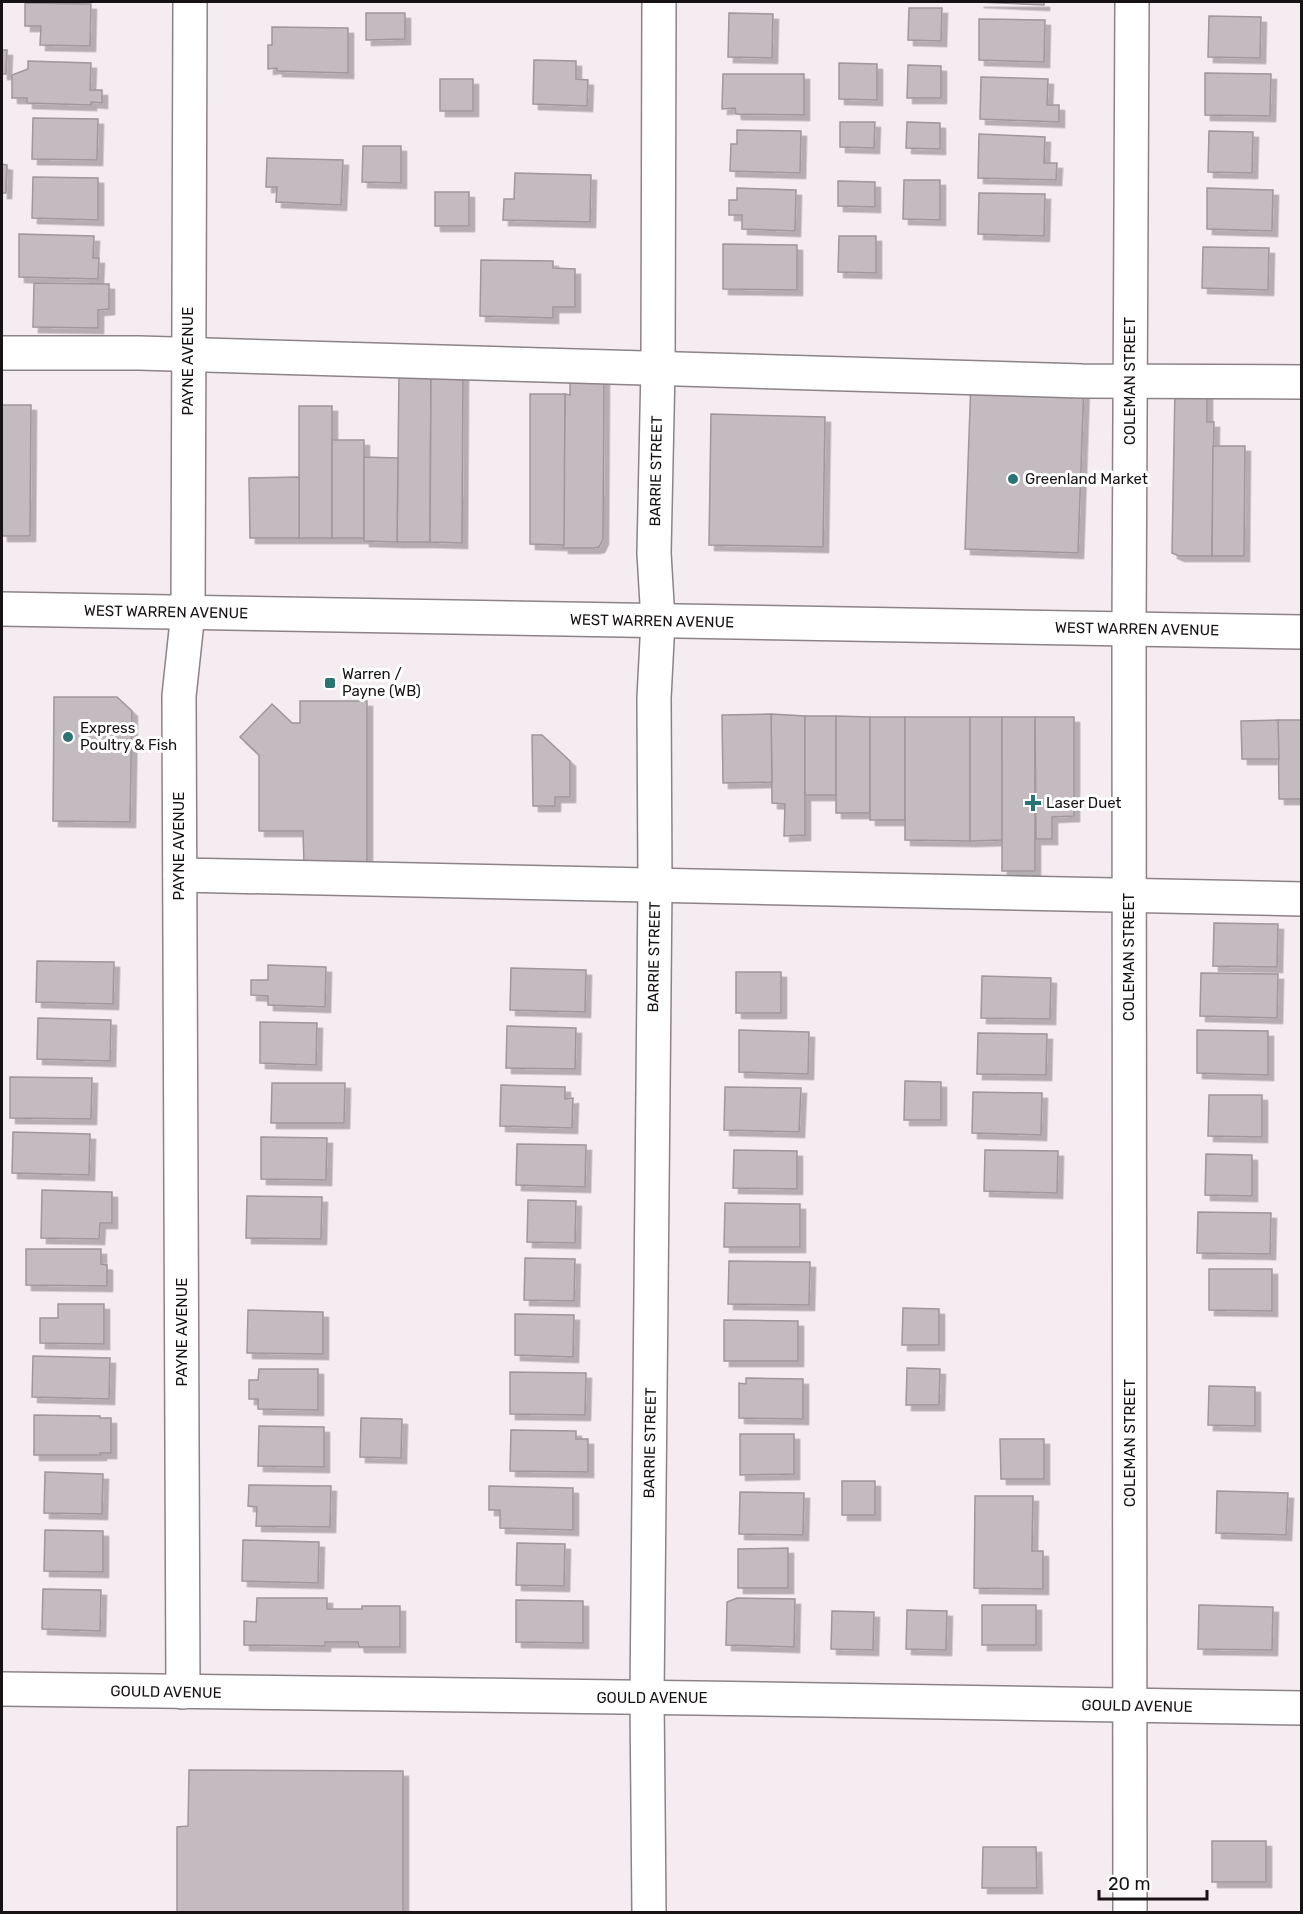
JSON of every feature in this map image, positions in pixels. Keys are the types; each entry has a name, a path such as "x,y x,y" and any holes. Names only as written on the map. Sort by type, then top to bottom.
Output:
{"street":[{"name":"PAYNE AVENUE","path":"183,1692 179,696 188,612 190,2"},
{"name":"BARRIE STREET","path":"649,1912 647,1698 655,885 654,698 658,621 654,553 658,368 659,2"},
{"name":"COLEMAN STREET","path":"1130,1912 1129,629 1132,2"},
{"path":"2,353 139,353 1130,381 1302,382"},
{"name":"WEST WARREN AVENUE","path":"2,609 1302,632"},
{"path":"180,875 1302,899"},
{"name":"GOULD AVENUE","path":"2,1689 1302,1708"}],"building":[{"path":"978,2 1044,2 1044,5"},
{"path":"25,3 91,4 90,46 40,45 41,26 25,26"},
{"path":"909,8 942,8 941,41 908,40"},
{"path":"366,13 405,13 405,39 366,40"},
{"path":"729,13 773,14 772,58 728,57"},
{"path":"1209,16 1261,17 1260,58 1208,57"},
{"path":"979,19 1045,20 1044,62 979,60"},
{"path":"272,27 348,28 348,73 268,69 268,45 272,45"},
{"path":"2,50 7,50 6,74 2,74"},
{"path":"534,60 576,61 576,79 588,80 587,106 533,104"},
{"path":"28,61 91,63 90,90 102,90 102,103 91,102 91,105 27,103 27,98 12,98 12,75 28,69"},
{"path":"839,63 877,64 877,100 839,99"},
{"path":"908,65 941,66 941,98 907,98"},
{"path":"1205,73 1271,74 1270,116 1205,115"},
{"path":"723,74 804,74 804,115 736,114 735,108 722,109"},
{"path":"981,77 1048,79 1047,105 1059,105 1059,122 980,119"},
{"path":"440,79 473,79 473,111 440,111"},
{"path":"33,118 98,119 97,160 32,159"},
{"path":"840,122 875,122 874,148 840,147"},
{"path":"907,122 940,123 940,149 906,148"},
{"path":"737,130 801,131 800,173 730,171 731,144 737,144"},
{"path":"1209,131 1253,132 1252,173 1208,172"},
{"path":"979,134 1045,137 1044,163 1057,163 1056,180 978,178"},
{"path":"363,146 401,146 401,183 362,182"},
{"path":"267,158 343,160 341,205 276,202 277,187 266,187"},
{"path":"2,164 7,165 6,193 2,193"},
{"path":"515,173 591,175 590,222 503,220 504,199 514,199"},
{"path":"33,177 98,178 98,220 32,218"},
{"path":"904,180 940,180 940,220 903,219"},
{"path":"838,181 875,182 875,207 838,206"},
{"path":"737,188 796,190 795,231 742,229 742,215 729,215 729,200 737,200"},
{"path":"1207,188 1273,190 1272,231 1207,229"},
{"path":"435,192 469,192 469,226 435,226"},
{"path":"979,193 1045,194 1044,236 978,234"},
{"path":"19,234 94,236 93,258 99,258 98,279 19,277"},
{"path":"839,236 876,236 876,273 838,272"},
{"path":"723,244 797,245 797,290 723,289"},
{"path":"1203,247 1269,248 1268,290 1202,288"},
{"path":"481,260 553,261 553,268 575,269 575,307 553,307 553,318 480,316"},
{"path":"34,283 109,284 109,309 98,310 98,328 33,327"},
{"path":"399,374 431,374 430,542 397,542"},
{"path":"431,374 463,375 462,543 430,542"},
{"path":"570,377 604,378 603,539 599,547 594,548 563,548 565,394 570,395"},
{"path":"971,379 1084,383 1078,553 965,549"},
{"path":"1175,387 1207,389 1207,422 1214,422 1212,556 1179,556 1172,553"},
{"path":"530,394 565,394 564,545 530,544"},
{"path":"2,405 31,405 30,536 2,536"},
{"path":"299,406 332,406 332,538 299,538"},
{"path":"711,414 825,417 823,547 709,545"},
{"path":"332,440 364,440 364,538 332,538"},
{"path":"1213,446 1245,446 1244,556 1212,556"},
{"path":"364,457 398,458 397,542 364,541"},
{"path":"299,477 299,538 250,538 249,478"},
{"path":"54,697 117,697 132,711 130,822 53,821"},
{"path":"300,701 367,701 367,864 304,864 303,831 259,831 259,755 240,737 272,704 292,723 300,723"},
{"path":"771,714 805,716 805,835 784,836 785,804 772,803"},
{"path":"771,714 772,782 723,783 722,715"},
{"path":"805,716 836,716 836,795 805,795"},
{"path":"836,716 870,717 870,813 836,813"},
{"path":"870,717 905,717 905,820 870,820"},
{"path":"905,717 970,717 970,841 905,840"},
{"path":"970,717 1002,717 1003,840 970,841"},
{"path":"1002,717 1035,717 1035,871 1002,871"},
{"path":"1035,717 1074,717 1074,816 1052,817 1052,839 1036,839"},
{"path":"1278,720 1302,720 1302,799 1279,799"},
{"path":"1278,720 1279,759 1242,759 1241,721"},
{"path":"532,735 542,735 570,761 570,797 555,797 555,806 533,806"},
{"path":"1214,923 1278,924 1277,967 1213,966"},
{"path":"37,961 114,962 113,1004 36,1002"},
{"path":"268,965 326,967 325,1007 268,1005 268,996 251,995 251,980 268,980"},
{"path":"511,968 586,970 585,1012 510,1010"},
{"path":"736,972 781,972 781,1013 736,1013"},
{"path":"1201,973 1278,974 1277,1018 1200,1016"},
{"path":"982,976 1051,978 1050,1019 981,1018"},
{"path":"38,1018 111,1020 110,1061 37,1059"},
{"path":"260,1022 317,1023 316,1065 260,1063"},
{"path":"507,1026 576,1028 575,1069 506,1068"},
{"path":"739,1030 809,1032 808,1074 739,1072"},
{"path":"1197,1030 1268,1031 1268,1075 1197,1073"},
{"path":"978,1033 1047,1034 1046,1075 977,1074"},
{"path":"10,1077 92,1078 91,1119 10,1118"},
{"path":"905,1081 941,1082 941,1120 904,1120"},
{"path":"272,1083 345,1083 344,1123 271,1123"},
{"path":"501,1085 565,1087 565,1099 573,1098 572,1128 500,1126"},
{"path":"725,1087 801,1088 799,1132 724,1130"},
{"path":"973,1092 1042,1093 1041,1135 972,1133"},
{"path":"1209,1095 1262,1095 1262,1137 1208,1136"},
{"path":"13,1132 90,1134 89,1175 12,1173"},
{"path":"261,1137 327,1138 326,1180 261,1179"},
{"path":"517,1144 586,1145 585,1187 516,1185"},
{"path":"734,1150 797,1151 797,1189 733,1188"},
{"path":"985,1150 1058,1151 1057,1193 984,1191"},
{"path":"1206,1154 1252,1155 1252,1196 1205,1195"},
{"path":"42,1190 112,1192 112,1223 100,1223 99,1239 41,1238"},
{"path":"247,1196 322,1197 321,1239 246,1238"},
{"path":"528,1200 576,1201 575,1243 527,1242"},
{"path":"725,1203 800,1204 800,1247 724,1247"},
{"path":"1198,1212 1271,1213 1270,1254 1197,1253"},
{"path":"26,1249 101,1249 101,1264 107,1265 107,1286 26,1285"},
{"path":"525,1258 575,1259 574,1301 524,1300"},
{"path":"729,1261 810,1262 809,1305 728,1304"},
{"path":"1209,1269 1272,1269 1272,1311 1209,1310"},
{"path":"58,1304 104,1304 104,1344 40,1343 40,1318 58,1318"},
{"path":"903,1308 939,1309 939,1345 902,1345"},
{"path":"248,1310 323,1312 323,1354 247,1353"},
{"path":"515,1314 574,1315 573,1357 515,1355"},
{"path":"724,1320 798,1321 798,1361 724,1361"},
{"path":"33,1356 110,1358 109,1399 32,1397"},
{"path":"907,1368 940,1369 939,1405 906,1405"},
{"path":"259,1369 318,1369 318,1410 258,1409 258,1399 249,1399 249,1380 258,1380"},
{"path":"510,1372 586,1373 585,1415 510,1414"},
{"path":"746,1378 803,1379 803,1419 739,1418 739,1383 746,1384"},
{"path":"1209,1386 1255,1387 1255,1426 1208,1425"},
{"path":"34,1415 111,1418 111,1453 34,1455"},
{"path":"361,1418 402,1419 401,1458 360,1457"},
{"path":"259,1426 324,1427 324,1467 258,1466"},
{"path":"511,1430 576,1431 576,1439 588,1439 588,1472 510,1471"},
{"path":"740,1434 794,1434 794,1474 740,1475"},
{"path":"1000,1439 1044,1439 1044,1479 1001,1479"},
{"path":"45,1472 103,1474 102,1514 44,1513"},
{"path":"842,1481 875,1481 875,1515 842,1515"},
{"path":"249,1485 331,1486 330,1527 256,1526 257,1507 248,1506"},
{"path":"489,1486 573,1488 573,1530 500,1528 500,1510 489,1510"},
{"path":"1217,1491 1288,1493 1286,1535 1216,1533"},
{"path":"740,1492 804,1493 803,1535 739,1534"},
{"path":"975,1496 1033,1496 1032,1551 1043,1551 1043,1589 974,1588"},
{"path":"45,1530 103,1531 103,1572 44,1571"},
{"path":"243,1540 319,1542 318,1583 242,1581"},
{"path":"517,1543 565,1544 564,1586 516,1585"},
{"path":"788,1548 788,1588 738,1588 738,1549"},
{"path":"43,1589 101,1590 100,1631 42,1629"},
{"path":"257,1598 327,1598 327,1609 400,1606 400,1647 359,1647 358,1642 325,1642 325,1646 244,1645 244,1621 256,1622"},
{"path":"737,1598 795,1599 794,1647 726,1645 727,1602"},
{"path":"516,1600 583,1601 583,1643 516,1642"},
{"path":"982,1605 1036,1605 1036,1645 982,1645"},
{"path":"1199,1605 1273,1607 1272,1650 1198,1649"},
{"path":"907,1610 947,1611 946,1650 906,1649"},
{"path":"832,1611 874,1612 873,1650 831,1649"},
{"path":"189,1770 403,1771 403,1912 177,1912 177,1827 188,1826"},
{"path":"1212,1841 1266,1841 1266,1882 1212,1882"},
{"path":"983,1847 1036,1847 1037,1888 982,1888"}],"place":[{"name":"Greenland Market","path":"1013,479"},
{"name":"Warren / Payne (WB)","path":"330,683"},
{"name":"Express Poultry & Fish","path":"68,737"},
{"name":"Laser Duet","path":"1033,803"}]}
